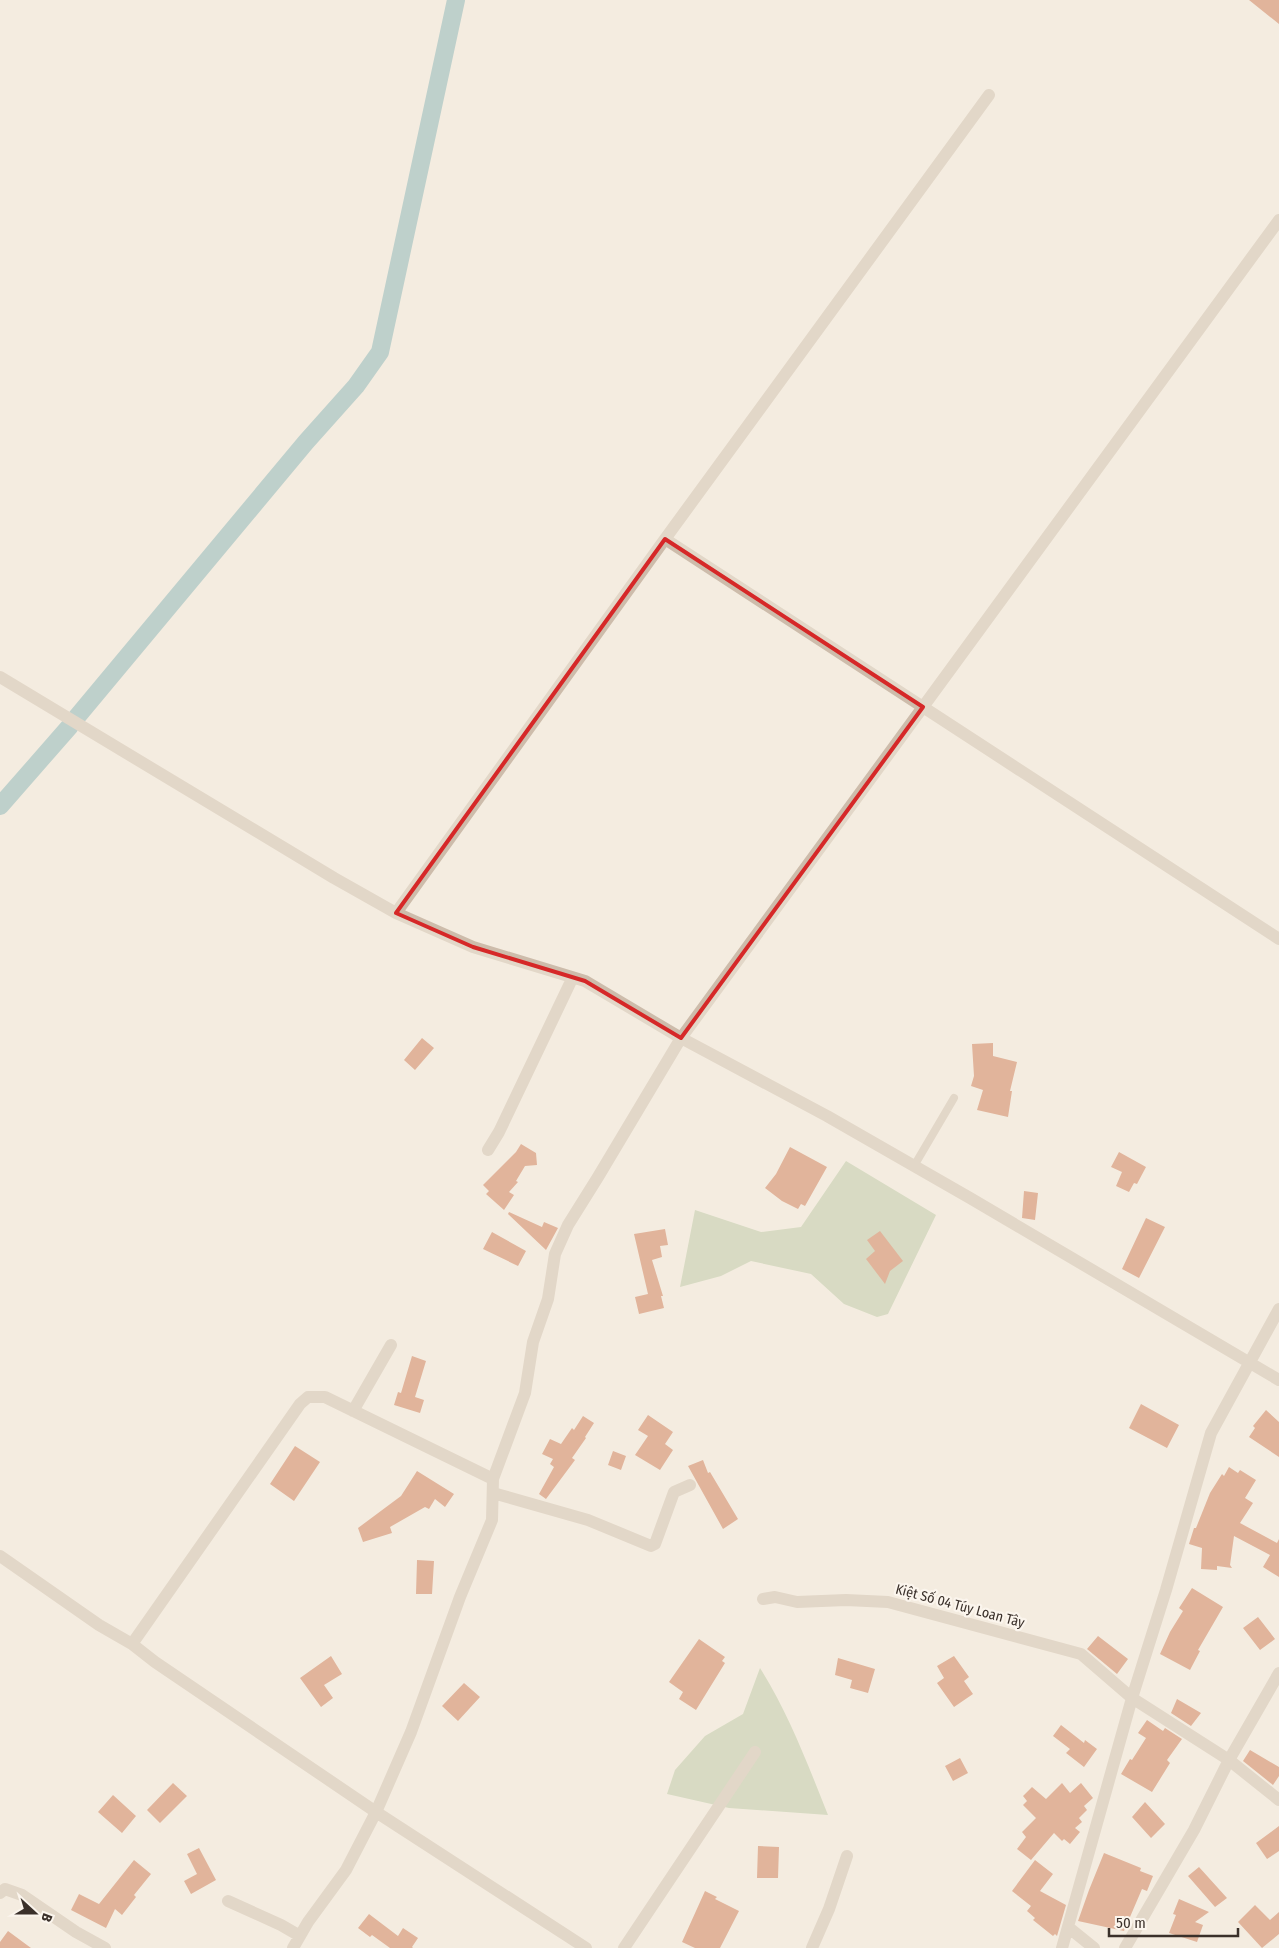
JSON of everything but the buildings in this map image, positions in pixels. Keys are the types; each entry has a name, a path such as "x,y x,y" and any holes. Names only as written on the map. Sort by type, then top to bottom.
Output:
{"street":[{"path":"396,913 665,539 989,95"},
{"path":"293,1948 346,1870 376,1812 411,1732 460,1597 492,1520 493,1479 526,1393 533,1342 548,1299 555,1254 568,1225 681,1038 1279,220"},
{"path":"665,539 1279,939"},
{"path":"0,677 334,878 396,913 473,947 585,981 681,1038 827,1116 914,1166 1250,1361 1279,1380"},
{"path":"488,1150 499,1132 572,978"},
{"path":"1062,1948 1132,1698 1212,1433 1279,1309"},
{"path":"353,1412 391,1345"},
{"path":"132,1644 300,1404 308,1397 325,1397 493,1479"},
{"path":"493,1493 588,1520 651,1546 655,1544 674,1492 690,1485"},
{"path":"0,1556 99,1624 132,1644 155,1662 376,1812 586,1948"},
{"name":"Kiệt Số 04 Túy Loan Tây","path":"763,1599 775,1597 797,1602 846,1600 888,1602 1080,1654 1132,1698 1228,1760 1279,1800"},
{"path":"1125,1948 1194,1830 1228,1760 1279,1673"},
{"path":"624,1948 755,1752"},
{"path":"812,1948 829,1909 847,1856"},
{"path":"0,1893 5,1889 22,1895 76,1932 105,1948"},
{"path":"228,1901 281,1925 300,1936"},
{"path":"1068,1927 1094,1948"}],"lane":[{"path":"914,1166 954,1098"}],"highlighted area":[{"path":"665,539 923,707 681,1038 585,981 473,947 396,913"}],"green space":[{"path":"846,1161 936,1215 888,1314 877,1317 844,1304 811,1274 751,1261 721,1276 680,1287 695,1210 761,1232 801,1227"},
{"path":"760,1668 789,1722 828,1815 729,1808 667,1794 675,1770 705,1736 743,1714"}],"waterway":[{"path":"76,718 306,442 356,386 380,352 456,0"},
{"path":"0,806 70,726"}]}
